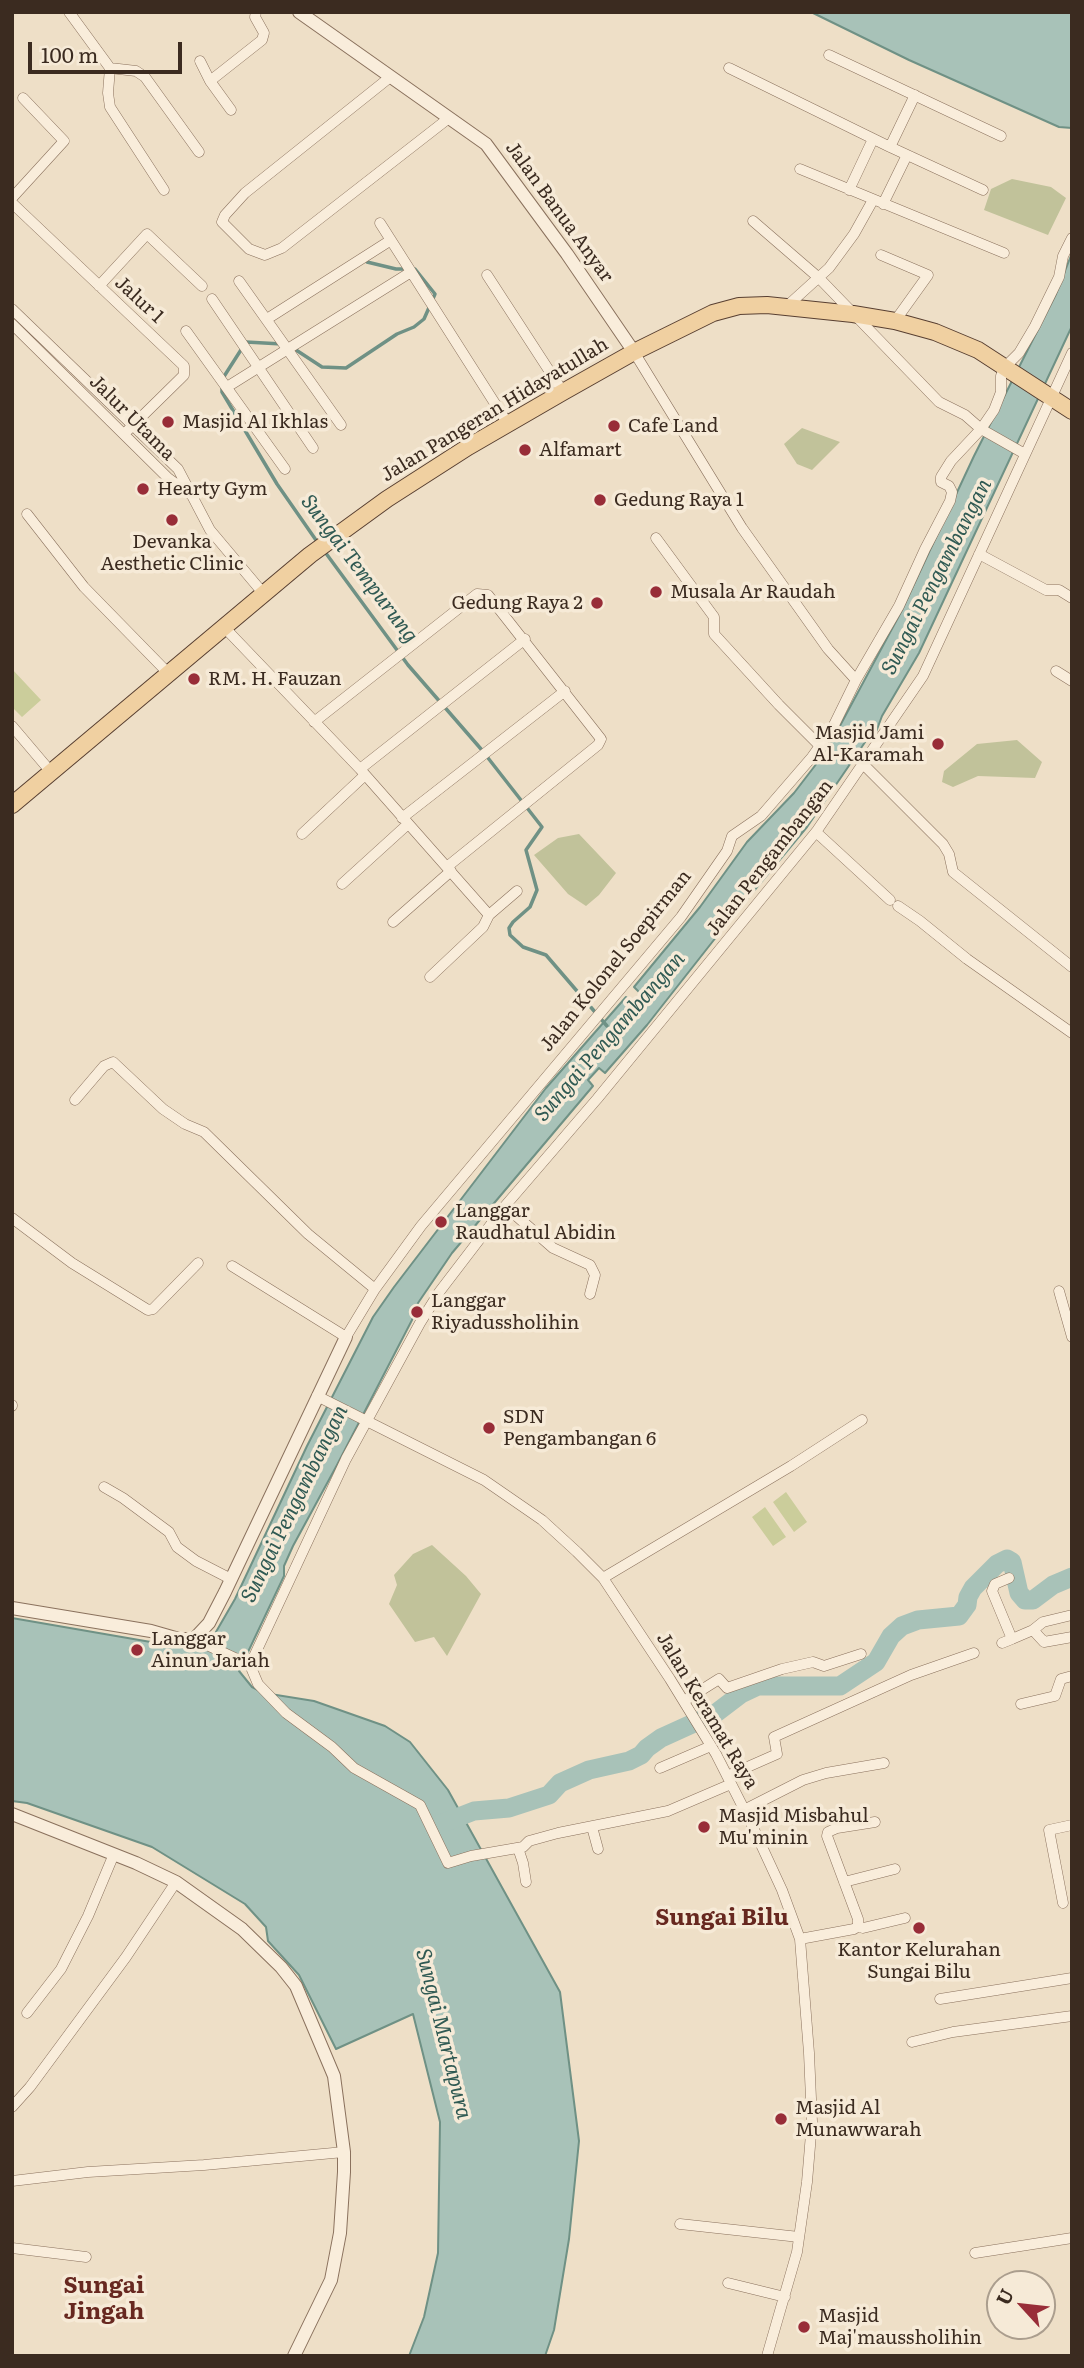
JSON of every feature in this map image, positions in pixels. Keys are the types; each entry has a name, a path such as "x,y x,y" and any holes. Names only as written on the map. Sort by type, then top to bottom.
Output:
{"main road":[{"name":"Jalan Pangeran Hidayatullah","path":"12,804 263,593 387,499 563,392 634,352 724,309 754,304 895,321 954,339 978,350 1072,411"}],"street":[{"path":"69,12 110,68 110,107 164,190"},
{"path":"210,81 262,40 264,33 255,17 256,12"},
{"name":"Jalan Banua Anyar","path":"299,12 477,137 492,152 634,352"},
{"path":"829,55 1001,136"},
{"path":"200,61 210,81 231,110"},
{"path":"110,68 136,71 145,78 200,152"},
{"path":"729,68 983,190"},
{"path":"390,78 245,193 225,215 222,222 249,249 265,255 282,248 449,118"},
{"path":"890,147 915,95"},
{"path":"12,200 64,141 23,98"},
{"path":"849,190 873,139"},
{"path":"785,307 829,268 878,202 907,155"},
{"path":"800,169 1004,253"},
{"name":"Jalur 1","path":"12,200 184,366 184,374 180,379 132,426"},
{"path":"752,221 819,278 939,402 965,415 983,431 1021,451"},
{"path":"380,223 508,424"},
{"path":"99,286 147,234 202,286"},
{"path":"1009,370 1059,277 1063,256 1072,238"},
{"path":"267,319 391,240"},
{"path":"881,255 928,275 895,321"},
{"path":"228,387 411,272"},
{"path":"487,275 563,392"},
{"path":"239,281 341,425"},
{"path":"212,299 313,448"},
{"name":"Jalur Utama","path":"12,309 124,434 168,478 193,497"},
{"name":"Jalur Utama","path":"12,324 46,350 132,426 178,470 193,497"},
{"path":"186,331 285,468"},
{"path":"634,352 742,527 828,649 856,680"},
{"name":"Jalan Pengambangan","path":"249,1665 366,1420 440,1291 505,1206 615,1078 816,832 929,666 979,555 1021,451 1072,353"},
{"name":"Jalan Kolonel Soepirman","path":"200,1641 321,1399 346,1337 375,1289 421,1226 681,917 727,851 732,836 761,816 832,729 856,680 899,606 950,501 952,492 949,486 941,482 941,477 957,453 983,431 999,398 1002,387 1000,376 1009,370"},
{"path":"124,434 132,426"},
{"path":"193,497 210,530 263,593"},
{"path":"27,514 84,587 169,674"},
{"path":"656,538 713,617 714,634 820,746"},
{"path":"979,555 1046,590 1059,590 1072,598"},
{"path":"314,722 480,593 488,595 600,735 600,742 450,869 393,922"},
{"path":"224,627 362,772 489,915"},
{"path":"302,834 362,772 443,703 525,639"},
{"path":"1056,671 1072,681"},
{"path":"342,884 405,821 478,758 565,691"},
{"path":"12,726 51,772"},
{"path":"863,764 943,844 949,854 953,872 1072,967"},
{"path":"816,832 894,903 967,959 1072,1032"},
{"path":"430,977 483,927 489,915 517,891"},
{"path":"75,1100 104,1066 113,1062 163,1109 185,1124 204,1132 308,1234 375,1289"},
{"path":"505,1206 553,1248 590,1265 595,1275 590,1294"},
{"path":"12,1218 72,1263 148,1310 153,1309 198,1263"},
{"path":"232,1265 346,1337"},
{"path":"1059,1291 1072,1337"},
{"name":"Jalan Keramat Raya","path":"321,1399 438,1455 507,1494 542,1520 603,1578 711,1746 782,1890 800,1939 812,2122 799,2237 767,2356"},
{"path":"603,1578 791,1466 862,1420"},
{"path":"104,1487 169,1532 177,1547 196,1561 231,1579"},
{"path":"1009,1578 995,1584 992,1591 1007,1641 1033,1630 1042,1622 1072,1615"},
{"path":"12,1608 200,1641 249,1665 258,1684 286,1713 332,1747 354,1768 420,1805 448,1863 471,1856 517,1849 529,1841 558,1833 668,1811 777,1754 774,1737 911,1675 974,1653"},
{"path":"1033,1630 1044,1642 1072,1637"},
{"path":"684,1701 719,1679 727,1688 813,1662 824,1666 861,1654"},
{"path":"1021,1704 1055,1696 1061,1679 1072,1676"},
{"path":"660,1768 711,1746"},
{"path":"744,1810 803,1780 826,1773 884,1763"},
{"path":"12,1814 114,1854 176,1882 242,1929 281,1967 296,1986 334,2076 344,2152 340,2233 331,2280 294,2356"},
{"path":"858,1926 858,1919 827,1834 836,1828 874,1822"},
{"path":"1063,1903 1049,1830 1072,1825"},
{"path":"592,1827 598,1849"},
{"path":"517,1849 523,1863 526,1882"},
{"path":"27,2013 61,1969 88,1916 114,1854"},
{"path":"844,1882 895,1869"},
{"path":"12,2107 30,2087 127,1956 176,1882"},
{"path":"800,1939 905,1918"},
{"path":"940,1999 1072,1978"},
{"path":"912,2042 953,2032 1072,2016"},
{"path":"12,2181 88,2172 344,2152"},
{"path":"680,2224 799,2237"},
{"path":"975,2253 1072,2238"},
{"path":"12,2248 86,2257"},
{"path":"728,2283 785,2297"}],"green space":[{"path":"1012,179 1051,187 1066,198 1048,235 984,210 991,189"},
{"path":"802,428 840,442 812,470 797,464 784,444"},
{"path":"12,669 41,700 22,717 12,707"},
{"path":"1017,740 1042,762 1035,778 978,776 953,787 942,782 944,771 977,744"},
{"path":"579,834 616,873 599,895 586,906 568,894 534,855 558,838"},
{"path":"786,1492 807,1522 794,1532 773,1502"},
{"path":"765,1507 786,1537 773,1546 752,1517"},
{"path":"432,1545 466,1576 481,1594 447,1656 434,1637 415,1642 389,1604 397,1585 394,1575 413,1554"}],"water":[{"path":"811,12 1072,12 1072,128 1059,127 909,60"},
{"path":"1072,253 1072,326 919,653 882,716 876,732 872,732 807,827 647,1025 605,1073 599,1068 588,1080 593,1086 452,1253 418,1303 412,1320 293,1546 284,1566 284,1576 239,1671 252,1687 264,1693 314,1701 385,1726 410,1742 448,1790 560,1992 579,2141 569,2239 554,2330 545,2356 409,2356 424,2317 438,2253 440,2122 413,2014 336,2049 299,1975 268,1941 266,1927 245,1904 152,1847 27,1803 12,1801 12,1618 197,1650 209,1644 235,1599 307,1446 373,1317 546,1088 626,997 638,1006 645,998 634,987 700,907 747,842 794,793 827,750 901,612 974,456 1056,294"}],"waterway":[{"name":"Sungai Tempurung","path":"293,348 322,367 346,368 424,319 435,294 415,269 396,269 367,262"},
{"name":"Sungai Tempurung","path":"223,378 246,342 282,344"},
{"name":"Sungai Tempurung","path":"222,386 222,392 277,484 318,543"},
{"name":"Sungai Tempurung","path":"325,552 408,665 481,749 542,827 526,850 537,890 530,907 509,928 510,935 523,947 546,955 607,1026"},
{"path":"438,1825 474,1811 509,1808 549,1795 560,1783 589,1770 629,1761 641,1755 661,1738 716,1713 741,1694 758,1686 840,1686 876,1662 891,1636 902,1626 918,1620 959,1616 967,1605 973,1588 997,1564 1007,1559 1012,1562 1019,1593 1025,1600 1033,1600 1053,1585 1072,1577"}],"place":[{"name":"Masjid Al Ikhlas","path":"168,422"},
{"name":"Cafe Land","path":"614,426"},
{"name":"Alfamart","path":"525,450"},
{"name":"Hearty Gym","path":"143,489"},
{"name":"Gedung Raya 1","path":"600,500"},
{"name":"Devanka Aesthetic Clinic","path":"172,520"},
{"name":"Musala Ar Raudah","path":"656,592"},
{"name":"Gedung Raya 2","path":"597,603"},
{"name":"RM. H. Fauzan","path":"194,679"},
{"name":"Masjid Jami Al-Karamah","path":"938,744"},
{"name":"Langgar Raudhatul Abidin","path":"441,1222"},
{"name":"Langgar Riyadussholihin","path":"417,1312"},
{"name":"SDN Pengambangan 6","path":"489,1428"},
{"name":"Langgar Ainun Jariah","path":"137,1650"},
{"name":"Masjid Misbahul Mu'minin","path":"704,1827"},
{"name":"Kantor Kelurahan Sungai Bilu","path":"919,1928"},
{"name":"Masjid Al Munawwarah","path":"781,2119"},
{"name":"Masjid Maj'maussholihin","path":"804,2327"}],"district":[{"name":"Sungai Bilu","path":"722,1918"},
{"name":"Sungai Jingah","path":"104,2299"}],"water label":[{"name":"Sungai Pengambangan","path":"937,577"},
{"name":"Sungai Pengambangan","path":"610,1037"},
{"name":"Sungai Pengambangan","path":"295,1504"},
{"name":"Sungai Martapura","path":"443,2034"}]}
